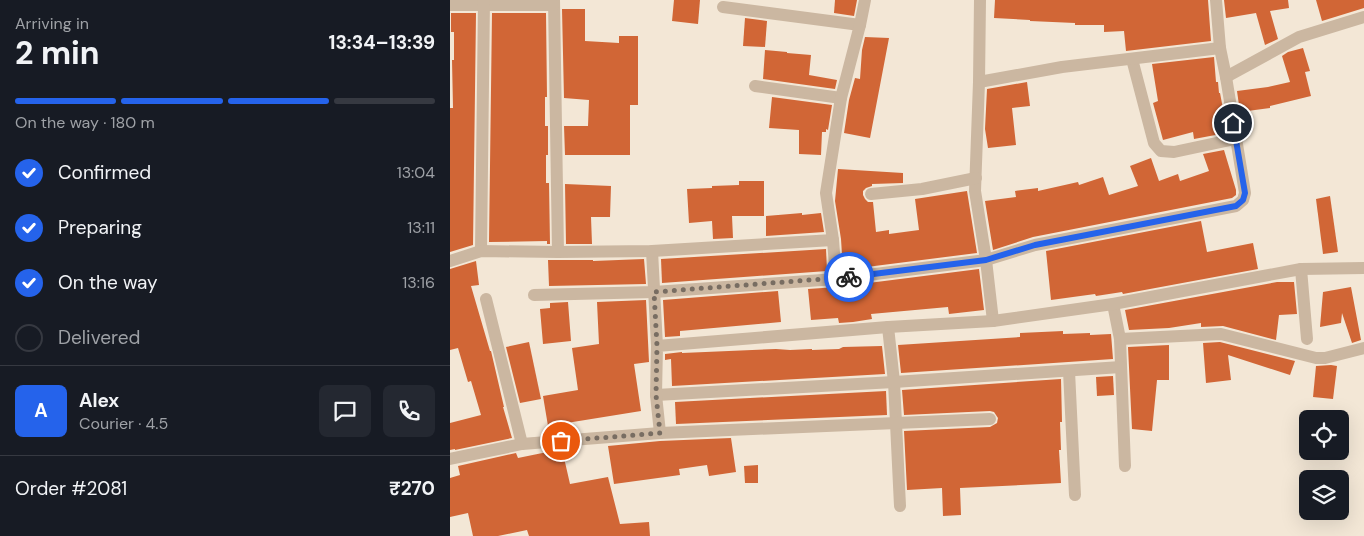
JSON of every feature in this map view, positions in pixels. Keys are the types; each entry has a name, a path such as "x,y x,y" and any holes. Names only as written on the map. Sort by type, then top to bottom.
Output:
{"street":[{"path":"836,279 833,240 826,193 841,98 865,0"},
{"path":"980,0 976,190 993,321"},
{"path":"534,295 654,292 836,279 986,260 1035,245 1236,206 1243,200 1245,193 1220,48 1216,0"},
{"path":"481,251 484,2"},
{"path":"450,5 484,2 554,3 558,252"},
{"path":"723,7 860,25"},
{"path":"1226,77 1299,38 1364,17"},
{"path":"979,82 1062,68 1220,48"},
{"path":"1132,59 1154,143 1161,150 1174,152 1235,139"},
{"path":"755,86 841,98"},
{"path":"871,194 922,189 976,178"},
{"path":"450,261 481,251 652,251 833,240"},
{"path":"652,251 657,346 656,395 660,433"},
{"path":"657,346 993,321 1114,304 1301,269 1364,268"},
{"path":"1301,269 1307,340"},
{"path":"486,299 522,444"},
{"path":"1114,304 1120,339 1125,466"},
{"path":"888,328 894,382 900,506"},
{"path":"1120,339 1221,334 1316,358 1325,358 1364,348"},
{"path":"656,395 1121,367"},
{"path":"1069,371 1075,495"},
{"path":"450,459 522,444 660,433 990,419"}],"building":[{"path":"674,0 700,0 698,24 672,21"},
{"path":"835,0 857,0 854,16 834,13"},
{"path":"995,0 1208,0 1211,41 1126,51 1124,31 1104,32 1104,25 1075,25 1075,23 994,18"},
{"path":"1224,0 1288,0 1289,8 1270,11 1278,39 1265,45 1256,13 1226,18"},
{"path":"1316,0 1364,0 1364,8 1322,21"},
{"path":"562,9 585,9 585,41 619,43 619,36 638,36 638,105 630,105 630,155 565,155 564,126 588,126 589,100 564,98"},
{"path":"451,13 476,13 473,245 450,252 450,108 453,108 452,60 454,60 454,32 451,32"},
{"path":"492,13 546,13 547,97 545,97 545,126 548,126 546,183 549,183 550,244 547,244 547,241 489,242"},
{"path":"745,18 767,21 765,47 743,46"},
{"path":"865,37 889,38 870,138 844,133 849,100 855,78 860,79"},
{"path":"1303,48 1310,71 1305,72 1311,96 1270,106 1270,108 1240,112 1237,91 1290,82 1282,56 1288,52"},
{"path":"765,50 811,55 809,75 837,80 835,89 763,79"},
{"path":"1214,57 1216,82 1218,82 1226,133 1194,139 1193,132 1163,140 1153,103 1158,101 1152,64"},
{"path":"1027,82 1030,106 1012,108 1016,145 988,148 985,129 987,89"},
{"path":"772,97 832,105 828,130 826,129 826,132 822,132 821,155 799,154 799,130 769,128"},
{"path":"1224,150 1236,190 1236,195 1232,198 1033,237 993,250 985,201 1016,197 1015,191 1038,188 1038,191 1078,182 1079,185 1103,177 1109,195 1138,186 1130,166 1151,158 1159,181 1178,174 1180,181 1209,171 1203,154"},
{"path":"838,169 903,173 903,183 872,184 872,186 863,191 865,199 868,202 873,202 876,232 889,230 889,234 919,230 915,199 967,191 977,253 843,270 841,239 835,201"},
{"path":"739,181 764,181 764,216 732,216 733,238 713,239 712,221 689,223 687,189 739,185"},
{"path":"565,184 611,186 610,217 591,217 592,244 566,244"},
{"path":"1330,196 1338,252 1323,254 1316,199"},
{"path":"802,213 802,215 821,213 824,232 766,236 766,216"},
{"path":"1201,221 1207,252 1253,243 1258,269 1123,294 1122,292 1096,296 1095,294 1051,300 1046,251"},
{"path":"826,249 827,271 662,283 661,259"},
{"path":"644,259 646,284 549,286 548,260"},
{"path":"476,261 479,285 471,286 491,351 512,438 450,450 450,423 481,415 471,381 468,382 458,348 450,350 450,269"},
{"path":"979,269 984,310 949,314 948,307 871,314 872,319 853,322 839,323 838,318 811,320 808,289"},
{"path":"1277,282 1294,282 1297,314 1279,315 1276,340 1223,326 1201,327 1201,323 1169,328 1129,330 1125,310"},
{"path":"1351,287 1361,340 1352,343 1342,313 1341,323 1320,327 1323,292"},
{"path":"778,291 781,322 680,331 680,336 665,337 663,300"},
{"path":"646,300 649,362 634,364 641,411 548,426 543,396 578,390 572,348 599,344 597,302"},
{"path":"568,302 571,341 543,344 540,309 550,308 550,303"},
{"path":"1063,331 1063,334 1111,334 1113,359 901,373 898,345 1020,337 1020,333"},
{"path":"529,342 541,399 520,403 506,347"},
{"path":"1220,342 1295,361 1290,375 1228,355 1231,380 1206,383 1203,343"},
{"path":"1169,345 1169,380 1157,380 1152,431 1132,429 1128,347"},
{"path":"882,346 885,374 672,386 671,359 665,360 665,354 682,352 776,349 812,350"},
{"path":"1316,366 1337,366 1333,399 1313,397"},
{"path":"1113,376 1114,395 1097,396 1096,377"},
{"path":"1061,379 1062,422 1060,422 1061,450 1059,450 1061,483 960,488 961,515 943,516 942,488 907,490 904,431 990,427 997,423 998,418 994,412 990,411 904,415 902,390"},
{"path":"886,391 887,415 676,424 675,402"},
{"path":"731,438 736,472 709,476 707,465 679,469 680,475 614,484 608,446 660,441"},
{"path":"562,449 570,484 608,477 620,524 649,522 650,536 529,536 527,530 498,536 473,536 468,513 450,517 450,478 460,475 458,466 516,453 518,458"},
{"path":"758,465 758,483 745,483 744,466"}],"way so far":[{"path":"561,441 660,433 656,395 657,346 654,292 849,277"}],"route":[{"path":"849,277 986,260 1035,245 1236,206 1243,200 1245,193 1233,123"}]}
